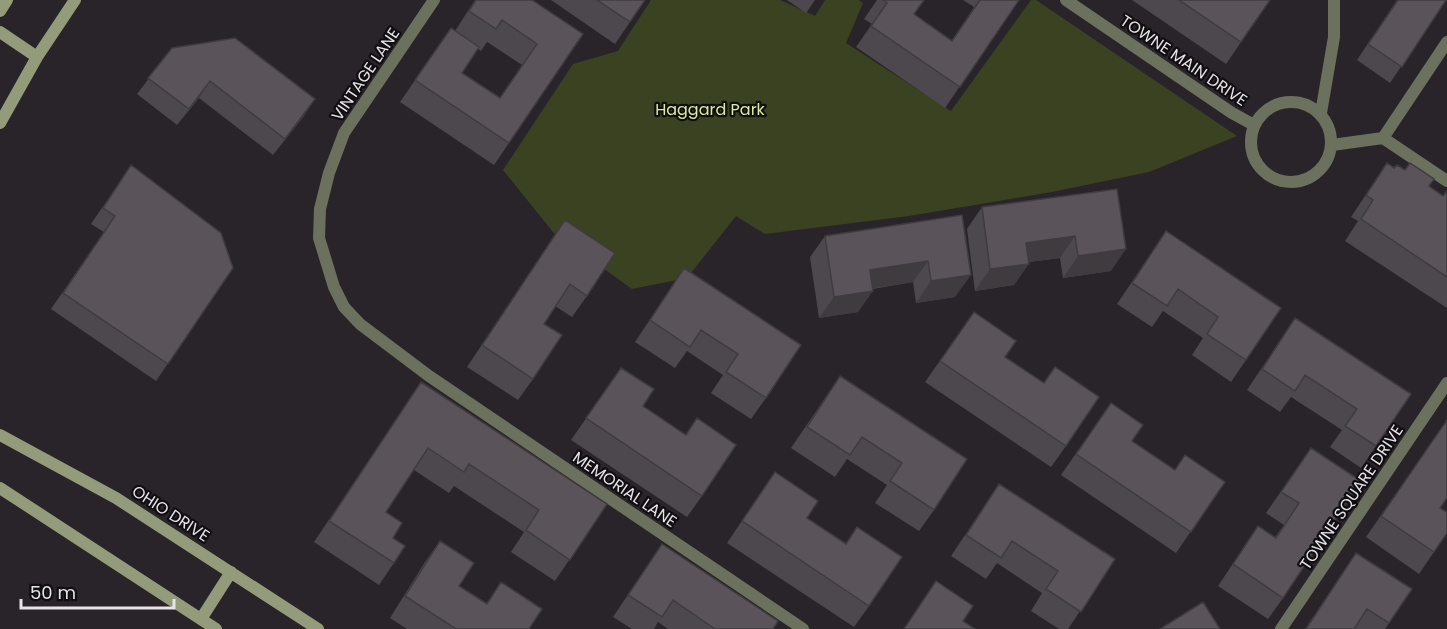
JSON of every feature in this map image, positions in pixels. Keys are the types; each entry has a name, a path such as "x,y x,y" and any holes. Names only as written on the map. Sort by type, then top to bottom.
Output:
{"main road":[{"path":"0,11 8,0"},
{"path":"0,123 37,57 75,0"},
{"path":"0,32 37,57"},
{"name":"OHIO DRIVE","path":"0,435 116,498 318,629"},
{"path":"0,488 216,629"},
{"path":"201,619 231,572"}],"street":[{"name":"VINTAGE LANE","path":"429,376 360,324 344,307 323,258 319,224 329,173 344,133 434,0"},
{"name":"TOWNE MAIN DRIVE","path":"1066,0 1232,113 1254,125"},
{"path":"1321,113 1334,37 1334,0"},
{"path":"1383,138 1447,42"},
{"path":"1298,102 1321,113 1331,131 1332,145 1328,159 1320,170 1309,179 1281,182 1268,176 1258,166 1252,153 1251,139 1254,125 1265,111 1281,103 1298,102"},
{"path":"1332,145 1383,138 1447,182"},
{"name":"MEMORIAL LANE","path":"429,376 803,629"},
{"name":"TOWNE SQUARE DRIVE","path":"1281,629 1447,383"}],"green space":[{"name":"Haggard Park","path":"651,0 780,0 815,16 825,0 859,0 863,3 846,43 951,111 1031,0 1036,0 1237,136 1149,172 1052,192 909,216 765,234 736,216 687,278 632,289 553,232 503,170 573,64 618,51"}],"building":[{"path":"476,0 532,0 583,34 509,143 415,80 451,28 479,47 462,73 500,98 537,44 502,20 496,29 469,11"},
{"path":"597,0 645,0 630,22"},
{"path":"883,0 924,0 914,14 952,41 980,0 1019,0 960,87 871,26 887,3"},
{"path":"1179,0 1270,0 1241,42"},
{"path":"1398,0 1446,0 1402,67 1368,44"},
{"path":"235,38 315,99 285,139 210,81 189,109 148,78 172,48"},
{"path":"1387,163 1394,168 1397,165 1405,170 1410,163 1434,179 1429,186 1443,196 1447,191 1447,277 1361,219 1373,200 1366,195"},
{"path":"131,165 221,233 233,268 168,364 63,293 115,216 103,208"},
{"path":"1117,189 1126,249 1078,256 1075,236 1026,243 1029,264 990,269 982,207"},
{"path":"962,215 971,275 931,281 928,261 870,270 873,291 834,297 825,236"},
{"path":"565,220 615,253 587,296 570,284 544,324 562,335 533,379 482,345"},
{"path":"1166,231 1281,308 1246,360 1207,334 1218,317 1178,289 1167,306 1132,283"},
{"path":"684,268 801,345 766,398 726,372 738,354 701,330 690,347 650,320"},
{"path":"974,312 1016,341 1005,357 1044,383 1055,367 1099,397 1066,446 940,361"},
{"path":"1295,318 1411,394 1376,446 1345,426 1357,409 1305,375 1295,391 1262,369"},
{"path":"621,368 654,389 643,406 686,435 697,418 736,445 702,496 586,418"},
{"path":"840,376 967,459 934,510 890,481 902,463 862,437 850,455 807,427"},
{"path":"421,382 607,504 570,560 526,530 539,510 469,464 464,472 428,448 386,512 402,523 393,538 405,546 394,563 329,521"},
{"path":"1111,403 1143,425 1132,441 1175,470 1185,455 1225,482 1191,532 1076,454"},
{"path":"1447,420 1447,498 1440,508 1447,512 1447,533 1434,552 1381,516"},
{"path":"1311,448 1361,481 1283,598 1233,564 1258,526 1276,538 1299,503 1281,492"},
{"path":"775,472 818,501 807,518 846,544 857,527 902,557 869,606 742,521"},
{"path":"999,484 1115,559 1081,612 1046,589 1058,571 1012,541 1001,558 966,535"},
{"path":"440,541 474,563 459,586 487,604 501,582 542,609 529,629 456,629 405,596"},
{"path":"662,544 778,621 773,629 715,629 673,600 662,617 628,595"},
{"path":"1356,553 1412,589 1389,623 1367,609 1354,629 1306,629"},
{"path":"936,581 973,606 963,621 975,629 904,629"},
{"path":"1203,602 1220,629 1160,629"}]}
